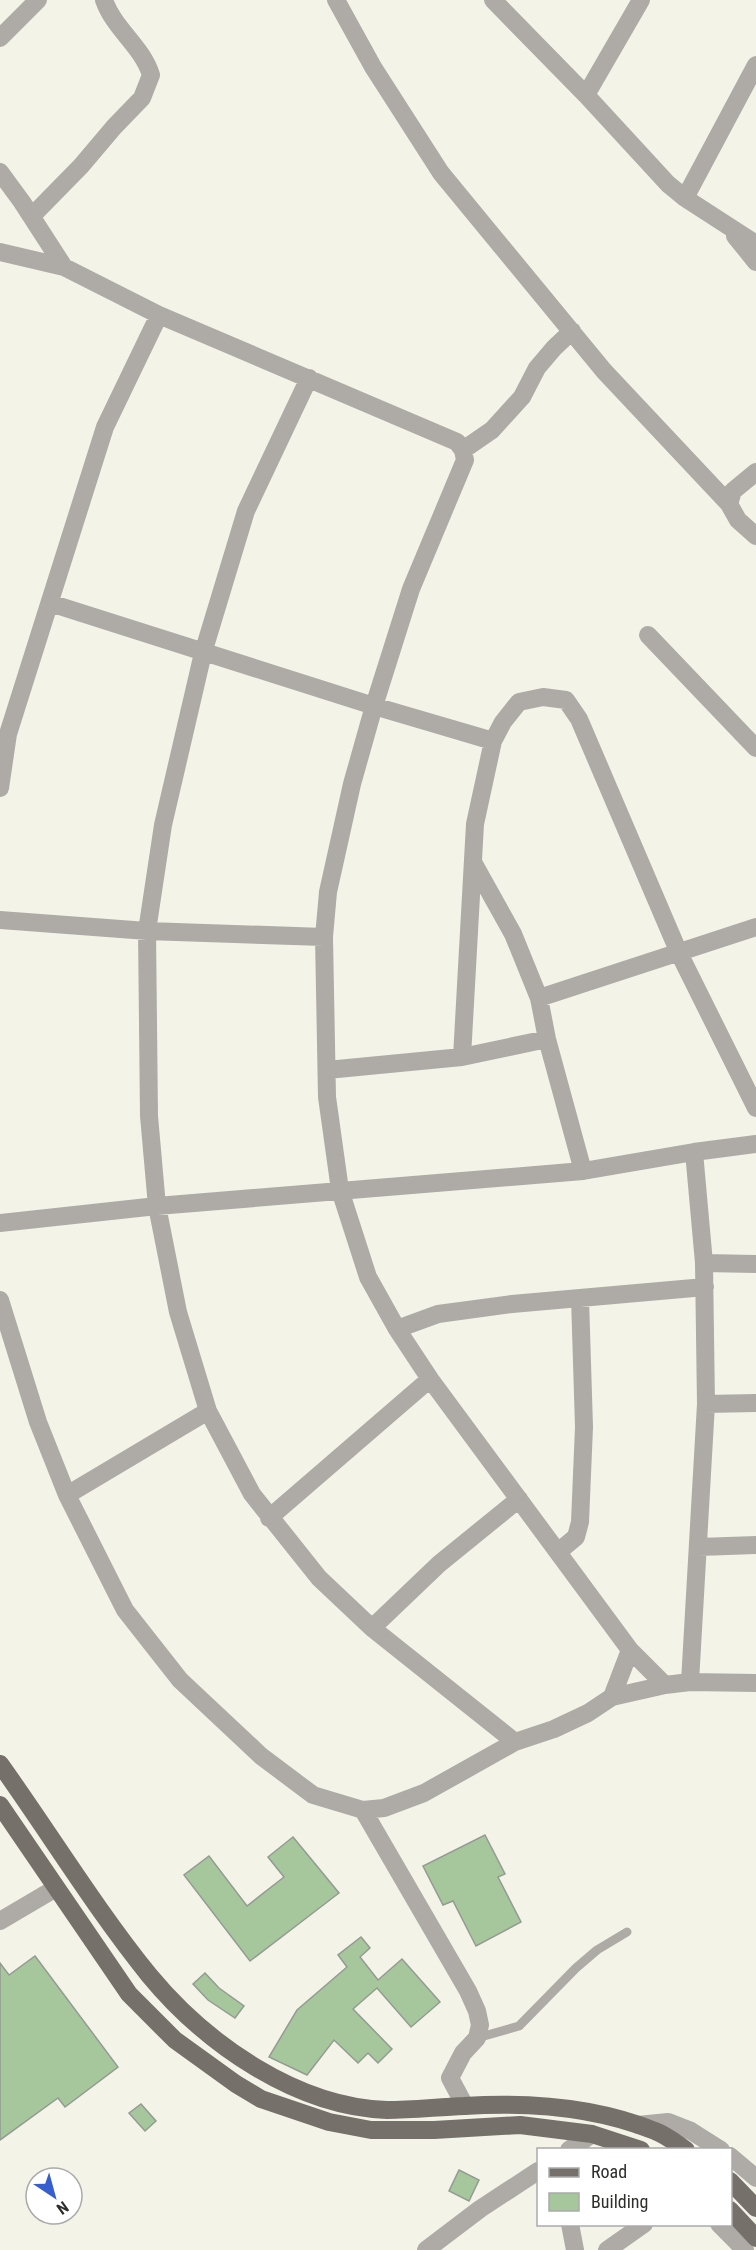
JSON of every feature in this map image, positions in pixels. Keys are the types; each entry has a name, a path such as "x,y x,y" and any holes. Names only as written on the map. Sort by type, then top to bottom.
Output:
{"main road":[{"path":"0,1764 150,1976 192,2021 248,2063 300,2092 337,2102 385,2110 465,2106 545,2106 601,2115 638,2125 658,2132 683,2148"},
{"path":"0,1804 129,1994 175,2040 261,2099 329,2122 371,2130 434,2130 520,2125 628,2148"},
{"path":"732,2183 756,2208"},
{"path":"732,2212 756,2238"}],"street":[{"path":"0,38 38,0"},
{"path":"32,216 142,98 151,75 148,64 119,29 104,0"},
{"path":"336,0 372,67 441,173 626,395 729,504 738,520 756,536"},
{"path":"493,0 586,95 668,184 685,198 756,244"},
{"path":"586,95 641,0"},
{"path":"685,198 756,65"},
{"path":"0,172 32,216 64,267"},
{"path":"728,227 756,262"},
{"path":"0,252 64,267 159,315 457,442 463,450 465,460 411,589 374,706 352,784 328,892 324,937 327,1097 340,1190 368,1277 397,1329 430,1378 630,1650 665,1685"},
{"path":"0,788 8,735 105,428 159,315"},
{"path":"463,450 492,430 522,397 537,368 572,332"},
{"path":"309,378 246,511 203,653 163,825 147,931 149,1116 157,1206 178,1312 208,1411 252,1494 319,1578 372,1628 515,1742"},
{"path":"729,504 733,491 756,472"},
{"path":"50,603 203,653 494,741"},
{"path":"648,635 756,748"},
{"path":"462,1057 475,824 494,741 503,722 519,702 543,697 566,700 579,719 679,953 756,1108"},
{"path":"0,711 8,735"},
{"path":"474,864 513,934 539,998 547,1039 583,1171"},
{"path":"0,920 147,931 324,937"},
{"path":"539,998 756,927"},
{"path":"327,1070 462,1057 547,1039"},
{"path":"0,1223 157,1206 583,1171 756,1144"},
{"path":"690,1682 706,1404 704,1263 694,1152"},
{"path":"704,1263 756,1264"},
{"path":"397,1329 438,1314 705,1287"},
{"path":"558,1552 576,1537 580,1522 584,1427 580,1298"},
{"path":"0,1300 31,1400 67,1495 125,1610 180,1680 261,1756 313,1795 363,1810 384,1808 424,1793 515,1742 554,1730 612,1698 665,1685 690,1682 756,1683"},
{"path":"269,1518 430,1378"},
{"path":"706,1404 756,1403"},
{"path":"67,1495 208,1411"},
{"path":"372,1628 439,1564 519,1499"},
{"path":"699,1547 756,1545"},
{"path":"612,1698 630,1650"},
{"path":"363,1810 468,1991 477,2011 480,2025 477,2037 463,2053 450,2078 465,2106"},
{"path":"0,1921 56,1888"},
{"path":"638,2125 668,2121 691,2131 718,2148"},
{"path":"571,2148 592,2142"},
{"path":"732,2157 754,2171"},
{"path":"426,2250 480,2209 537,2172"},
{"path":"570,2226 575,2250"},
{"path":"607,2250 641,2226"},
{"path":"721,2226 745,2250"}],"lane":[{"path":"477,2037 519,2026 583,1962 597,1950 627,1932"}],"building":[{"path":"485,1835 505,1874 498,1877 521,1922 476,1946 453,1901 443,1905 423,1866"},
{"path":"293,1837 339,1893 250,1961 184,1875 209,1856 247,1906 284,1877 268,1857"},
{"path":"361,1937 370,1948 360,1957 378,1980 402,1959 440,2002 411,2027 377,1988 353,2009 392,2049 378,2063 368,2053 358,2063 334,2040 307,2075 269,2057 297,2010 347,1967 338,1955"},
{"path":"35,1956 118,2067 65,2107 58,2098 0,2140 0,1963 9,1975"},
{"path":"205,1973 219,1988 244,2006 235,2018 208,2000 193,1984"},
{"path":"141,2104 156,2121 145,2131 129,2113"},
{"path":"459,2170 479,2180 469,2201 449,2191"}]}
